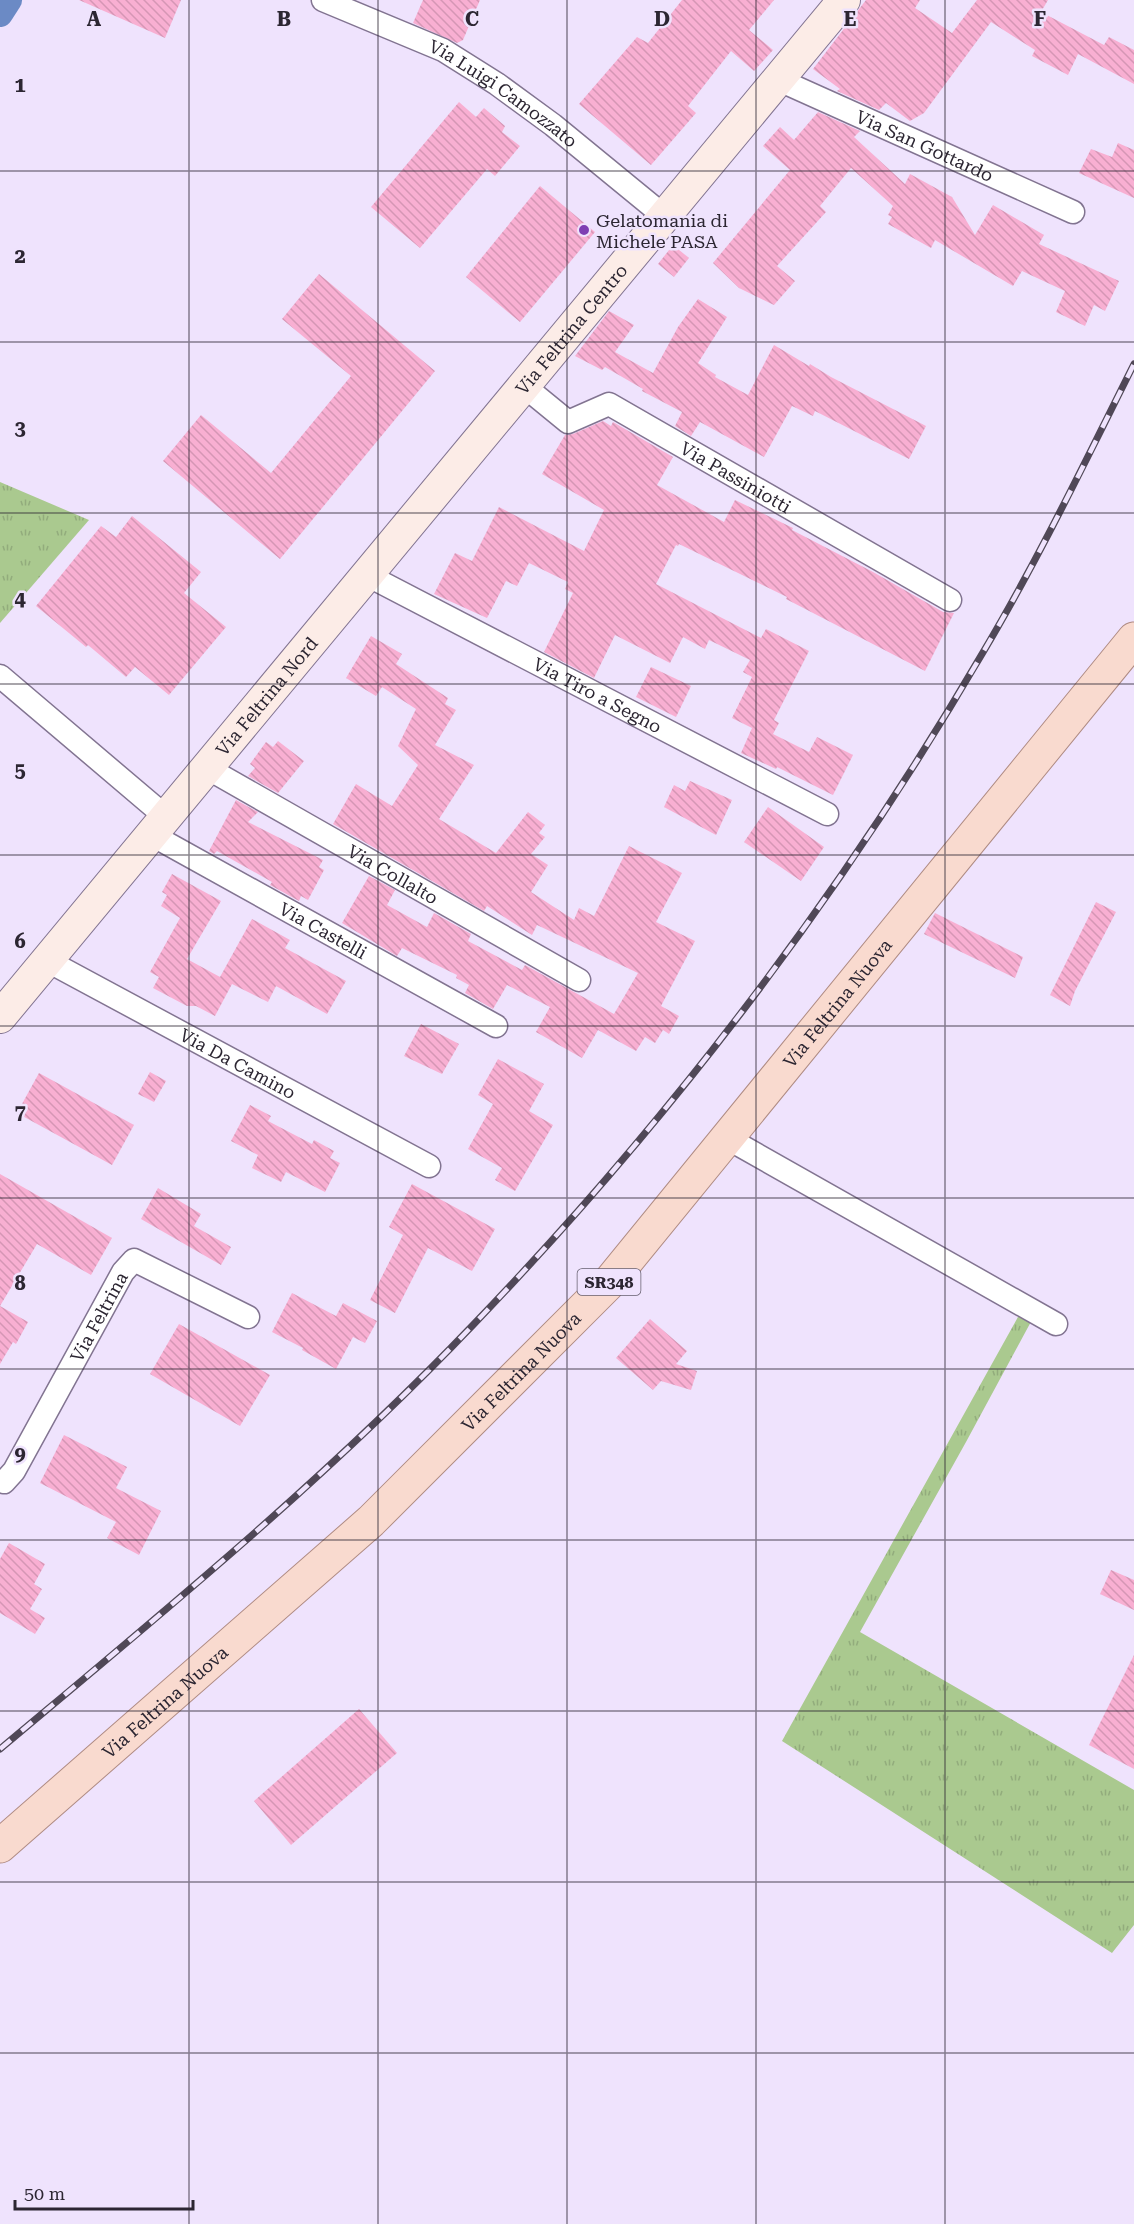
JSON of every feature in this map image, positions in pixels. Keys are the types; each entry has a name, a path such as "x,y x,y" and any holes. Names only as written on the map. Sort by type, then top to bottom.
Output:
{"main road":[{"name":"Via Feltrina Centro","path":"367,575 844,0"},
{"name":"Via Feltrina Nord","path":"0,1017 367,575"},
{"name":"Via Feltrina Nuova","path":"0,1846 370,1521 607,1285 1134,639"}],"street":[{"name":"Via Luigi Camozzato","path":"323,0 443,50 497,84 553,125 664,216"},
{"name":"Via San Gottardo","path":"777,79 1073,212"},
{"name":"Via Passiniotti","path":"524,386 568,422 609,404 950,600"},
{"name":"Via Tiro a Segno","path":"367,575 827,814"},
{"path":"0,676 159,826"},
{"name":"Via Collalto","path":"207,768 579,980"},
{"name":"Via Castelli","path":"159,826 496,1026"},
{"name":"Via Da Camino","path":"46,960 429,1166"},
{"path":"727,1138 1056,1324"},
{"name":"Via Feltrina","path":"0,1481 4,1482 14,1471 123,1272 134,1260 248,1317"}],"green space":[{"path":"0,482 89,520 0,623"},
{"path":"1028,1299 1040,1305 860,1632 1134,1790 1134,1925 1112,1953 782,1741"}],"building":[{"path":"79,0 181,0 165,38"},
{"path":"423,0 480,0 463,40 457,43 413,23"},
{"path":"682,0 774,0 749,30 773,50 754,71 731,51 688,106 696,113 651,165 579,104 637,37 648,43"},
{"path":"866,0 920,0 915,8 952,33 977,0 1048,0 1041,12 1104,45 1109,37 1134,50 1134,84 1078,54 1068,75 1032,56 1035,50 991,22 924,113 910,121 886,103 879,110 837,91 840,89 813,69"},
{"path":"459,102 476,117 484,108 505,126 502,132 520,146 495,176 487,169 420,248 371,207"},
{"path":"818,112 860,131 854,137 905,184 910,174 952,197 975,235 993,205 1044,235 1039,244 1119,281 1105,311 1094,305 1085,326 1056,312 1065,291 1022,271 1013,286 935,240 931,248 888,224 892,217 888,215 893,206 851,168 820,206 826,212 777,266 795,281 774,305 739,288 713,263 790,170 763,146 780,127 794,140"},
{"path":"1118,143 1134,150 1134,198 1079,173 1091,149 1112,157"},
{"path":"540,186 595,232 520,322 466,277"},
{"path":"673,245 689,258 674,277 658,264"},
{"path":"319,274 435,371 280,559 163,461 201,415 271,473 351,376 282,319"},
{"path":"698,299 727,317 698,363 716,375 715,377 748,395 774,345 809,366 810,364 926,426 909,459 815,411 813,416 792,406 764,457 700,422 691,436 675,426 682,412 642,391 643,389 605,367 602,370 575,356 609,311 634,325 615,352 653,373 678,327"},
{"path":"603,421 611,426 613,422 673,457 657,485 724,522 735,500 793,528 792,530 943,612 954,613 925,671 786,599 787,597 679,544 676,545 656,584 761,638 766,629 809,651 774,720 779,723 773,734 809,752 817,737 853,755 833,795 777,767 776,769 741,753 752,728 732,718 752,677 743,672 750,660 709,640 705,649 683,637 670,663 615,635 594,678 544,652 573,593 565,589 568,582 529,563 517,586 506,581 487,618 434,594 455,553 472,561 499,507 584,551 604,510 542,474 565,435 573,434"},
{"path":"132,516 201,572 184,593 226,627 169,695 135,667 126,677 36,606 101,526 116,537"},
{"path":"371,636 402,654 396,664 448,698 445,704 456,710 435,745 474,765 439,819 496,853 528,812 545,825 539,833 545,837 531,854 548,865 531,892 574,920 579,908 594,916 629,846 682,873 656,922 695,941 661,1006 679,1016 669,1034 663,1030 655,1043 645,1037 636,1051 598,1030 582,1058 536,1032 550,1007 507,985 493,1009 465,993 469,985 456,978 457,975 402,948 397,956 342,923 369,876 395,890 387,905 427,927 434,913 471,934 468,941 522,970 525,965 614,1014 638,973 537,925 532,935 487,906 484,911 333,824 356,784 392,806 418,765 398,746 416,709 382,687 376,696 346,678"},
{"path":"651,667 691,686 676,717 636,697"},
{"path":"278,741 304,761 278,793 248,776 255,768 250,764 266,742 273,747"},
{"path":"690,781 732,800 716,835 664,807 674,785 685,791"},
{"path":"236,800 258,812 248,822 323,860 319,867 324,870 308,900 301,896 299,901 270,885 272,882 217,851 214,854 209,851"},
{"path":"768,807 824,847 801,881 744,842"},
{"path":"172,874 221,901 187,959 220,977 252,919 290,940 285,948 346,981 327,1014 276,986 268,1002 232,984 215,1016 196,1006 187,1006 153,988 159,977 150,972 180,918 161,906 167,895 162,892"},
{"path":"1096,902 1116,912 1075,991 1070,1006 1050,995"},
{"path":"935,913 1023,957 1015,978 924,934"},
{"path":"421,1024 459,1044 442,1074 404,1056"},
{"path":"498,1059 544,1084 529,1111 553,1125 515,1191 495,1180 502,1168 468,1149 493,1104 478,1095"},
{"path":"150,1072 166,1081 154,1102 138,1094"},
{"path":"39,1073 134,1125 112,1165 17,1113"},
{"path":"250,1105 271,1116 268,1121 312,1144 314,1140 334,1151 330,1158 340,1163 325,1192 286,1172 281,1182 252,1168 258,1155 231,1141"},
{"path":"0,1174 112,1238 91,1275 37,1244 0,1306"},
{"path":"412,1184 495,1229 472,1271 428,1248 395,1313 370,1300 403,1235 389,1227"},
{"path":"158,1188 201,1214 194,1226 231,1247 221,1265 141,1219"},
{"path":"292,1293 336,1316 343,1303 377,1321 365,1343 353,1337 336,1369 272,1332"},
{"path":"0,1306 28,1322 16,1344 13,1342 0,1364"},
{"path":"650,1319 687,1351 676,1364 697,1371 691,1390 661,1381 653,1390 616,1358"},
{"path":"179,1324 270,1375 240,1426 150,1374"},
{"path":"64,1435 127,1467 116,1488 161,1511 139,1555 107,1538 116,1522 40,1483"},
{"path":"9,1543 45,1564 34,1584 42,1589 30,1609 45,1618 35,1634 0,1613 0,1559"},
{"path":"1111,1570 1134,1580 1134,1610 1100,1594"},
{"path":"1134,1655 1134,1769 1089,1745"},
{"path":"359,1709 397,1753 291,1845 254,1801"}],"waterway":[{"path":"0,14 9,0"}],"railway":[{"path":"0,1749 242,1544 417,1382 545,1248 682,1088 810,920 870,833 927,744 1022,583 1134,364"}],"place":[{"name":"Gelatomania di Michele PASA","path":"584,230"}]}
